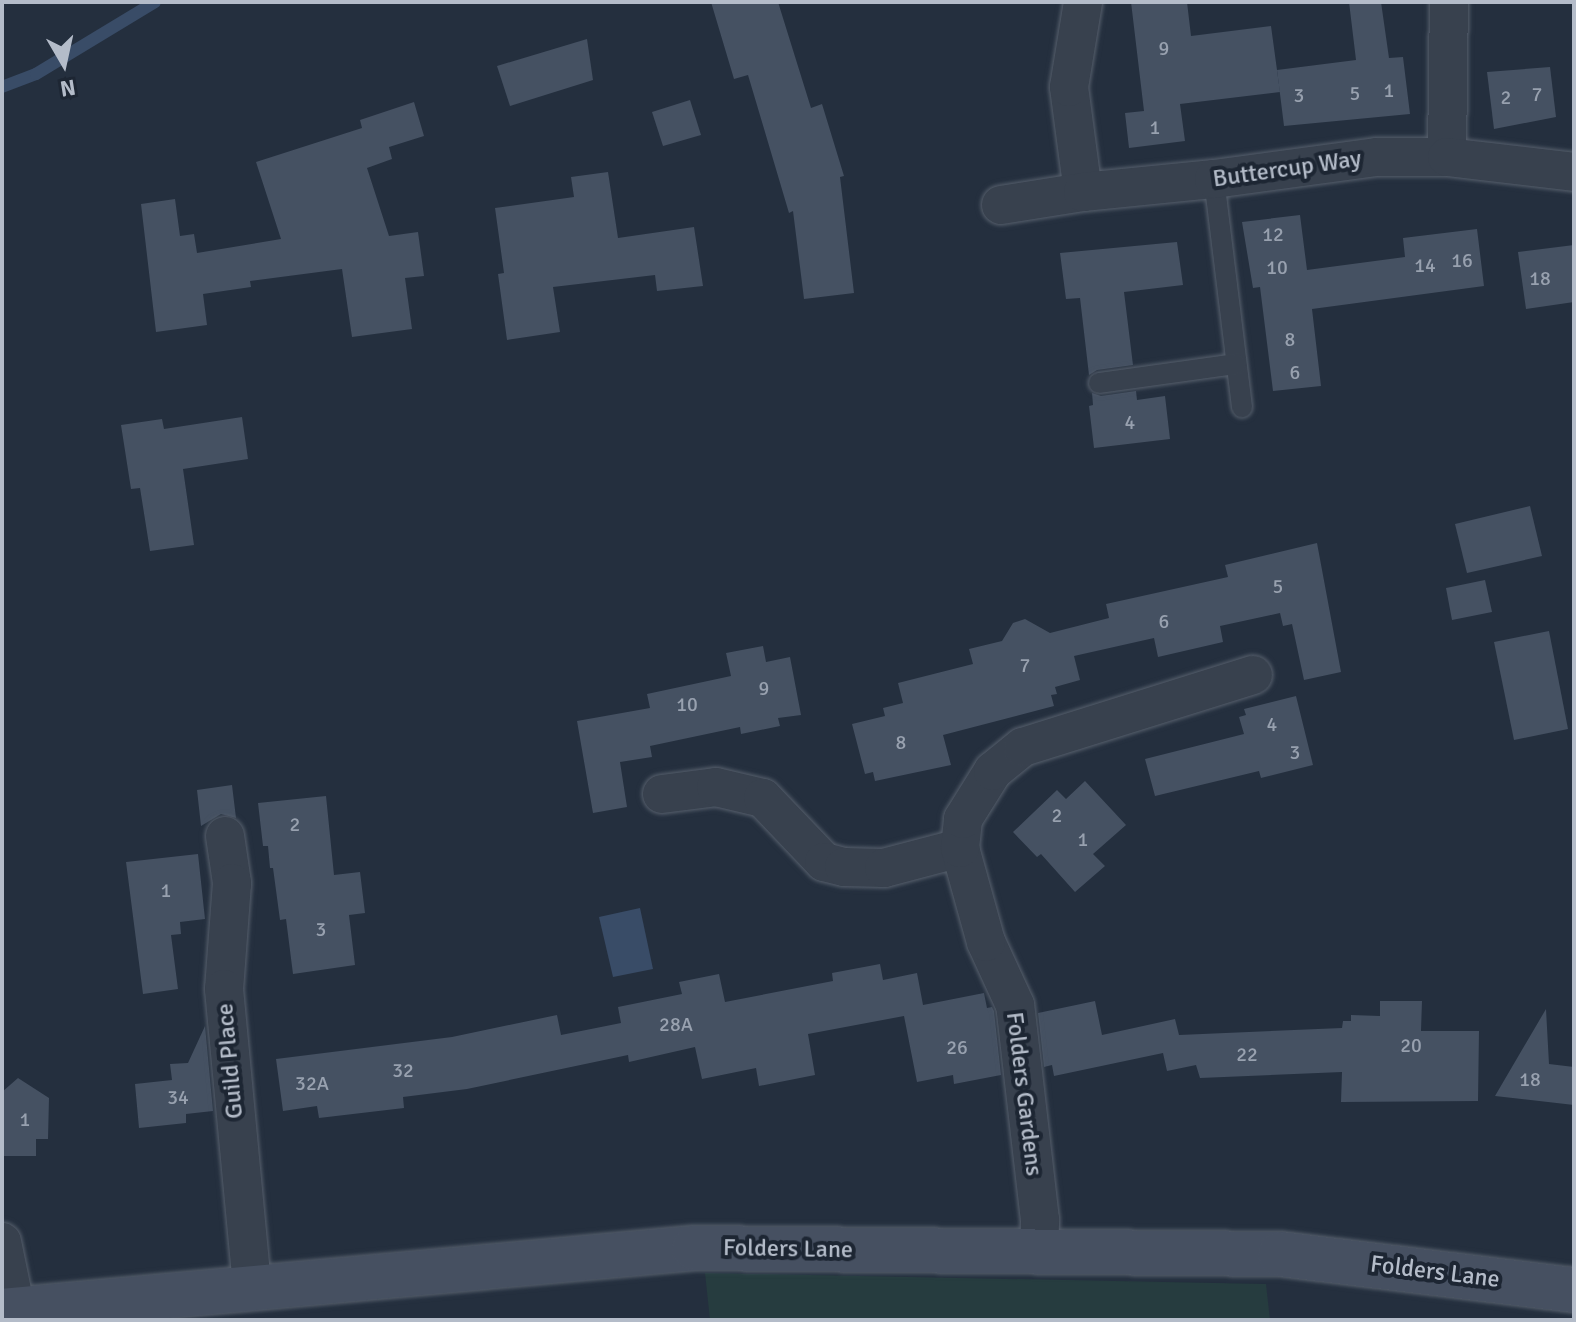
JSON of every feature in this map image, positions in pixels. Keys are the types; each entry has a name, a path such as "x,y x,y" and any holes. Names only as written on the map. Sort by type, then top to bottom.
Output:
{"main road":[{"name":"Folders Lane","path":"9,1311 694,1248 1280,1254 1574,1290"}],"street":[{"path":"1083,2 1069,87 1083,192"},
{"path":"1447,157 1449,2"},
{"name":"Buttercup Way","path":"1001,205 1083,192 1214,179 1377,157 1447,157 1574,172"},
{"name":"Folders Gardens","path":"1039,1252 1040,1220 1015,1005 986,942 960,848 963,819 993,771 1023,747 1253,675"},
{"path":"662,794 716,787 763,798 824,862 844,867 884,868 960,848"},
{"name":"Guild Place","path":"225,836 232,883 224,989 252,1287"},
{"path":"2,1242 9,1311"}],"lane":[{"path":"1214,179 1242,407"},
{"path":"1099,383 1236,364"}],"green space":[{"path":"705,1273 1266,1284 1270,1320 710,1320"}],"water":[{"path":"640,908 653,969 613,977 599,917"}],"building":[{"path":"711,2 778,2 811,108 822,104 844,176 840,177 854,293 804,299 793,211 789,213 748,75 734,79"},
{"path":"1131,2 1187,2 1191,36 1271,26 1280,92 1180,104 1185,141 1129,148 1125,113 1144,111"},
{"path":"1349,2 1381,2 1389,58 1403,57 1410,114 1284,126 1277,70 1356,60"},
{"path":"587,39 593,80 510,106 497,66"},
{"path":"1550,67 1556,117 1494,129 1487,72"},
{"path":"690,100 701,135 663,146 652,112"},
{"path":"414,102 424,136 389,147 392,159 367,168 389,236 418,232 424,276 405,278 412,329 352,337 342,269 250,281 251,287 203,294 207,325 156,332 141,204 175,199 180,236 194,234 197,253 281,239 256,162 362,128 360,120"},
{"path":"608,172 618,238 694,227 703,286 657,291 655,275 553,287 560,332 507,340 498,274 504,273 495,208 574,197 571,177"},
{"path":"1300,215 1307,270 1405,257 1403,238 1477,229 1484,286 1312,309 1321,386 1273,391 1260,287 1253,288 1242,222"},
{"path":"1177,242 1183,285 1124,292 1133,365 1097,370 1089,375 1080,298 1066,299 1060,253"},
{"path":"1574,245 1574,302 1526,309 1518,252"},
{"path":"1136,391 1137,400 1165,396 1170,439 1094,448 1089,406 1093,405 1092,393 1101,396"},
{"path":"242,417 248,459 183,469 194,545 150,551 140,488 131,489 121,425 162,419 164,429"},
{"path":"1530,506 1542,556 1467,573 1455,524"},
{"path":"1317,543 1341,672 1304,680 1292,624 1283,626 1280,613 1220,626 1223,642 1158,657 1154,638 1074,656 1080,680 1055,687 1057,694 1051,695 1054,706 943,735 951,765 875,781 873,772 865,774 852,724 885,716 883,708 903,703 898,683 973,664 969,649 1002,641 1013,623 1025,619 1050,633 1109,618 1106,604 1228,577 1225,565"},
{"path":"1485,580 1492,612 1452,620 1446,588"},
{"path":"1549,631 1568,729 1514,740 1494,642"},
{"path":"763,646 766,662 790,657 801,715 778,718 780,726 741,734 740,727 650,746 652,757 620,762 627,807 593,813 577,721 650,708 647,694 731,676 726,653"},
{"path":"1296,696 1313,765 1261,778 1259,771 1155,796 1145,759 1244,734 1239,717 1246,715 1244,709"},
{"path":"1085,781 1126,825 1093,854 1105,866 1075,892 1041,854 1037,857 1013,832 1057,790 1066,799"},
{"path":"232,785 236,818 221,814 201,826 197,790"},
{"path":"326,796 334,875 360,872 365,913 349,915 355,965 293,974 286,919 280,920 268,846 263,846 258,803"},
{"path":"198,854 205,919 180,922 181,934 171,935 178,989 143,994 126,862"},
{"path":"880,964 883,980 917,973 923,1005 984,993 987,1008 992,1007 994,1011 1001,1075 954,1084 953,1075 917,1082 904,1016 808,1034 815,1075 759,1086 756,1068 702,1079 695,1047 629,1062 628,1055 467,1089 403,1097 404,1108 319,1118 317,1106 283,1111 276,1059 452,1037 557,1015 561,1035 621,1023 618,1007 682,994 679,982 719,974 725,1002 833,981 832,973"},
{"path":"1095,1001 1102,1035 1175,1019 1179,1035 1342,1028 1343,1021 1351,1021 1351,1015 1380,1016 1380,1001 1422,1001 1421,1031 1479,1031 1478,1101 1341,1102 1342,1072 1200,1078 1196,1065 1167,1071 1163,1053 1054,1076 1052,1065 1044,1067 1038,1013"},
{"path":"1546,1009 1549,1064 1574,1067 1574,1105 1495,1096"},
{"path":"205,1026 213,1111 186,1114 186,1123 139,1128 135,1084 172,1080 170,1064 188,1063"},
{"path":"18,1078 49,1098 48,1139 36,1139 36,1156 2,1156 2,1092"}],"waterway":[{"path":"2,87 36,74 155,2"}]}
